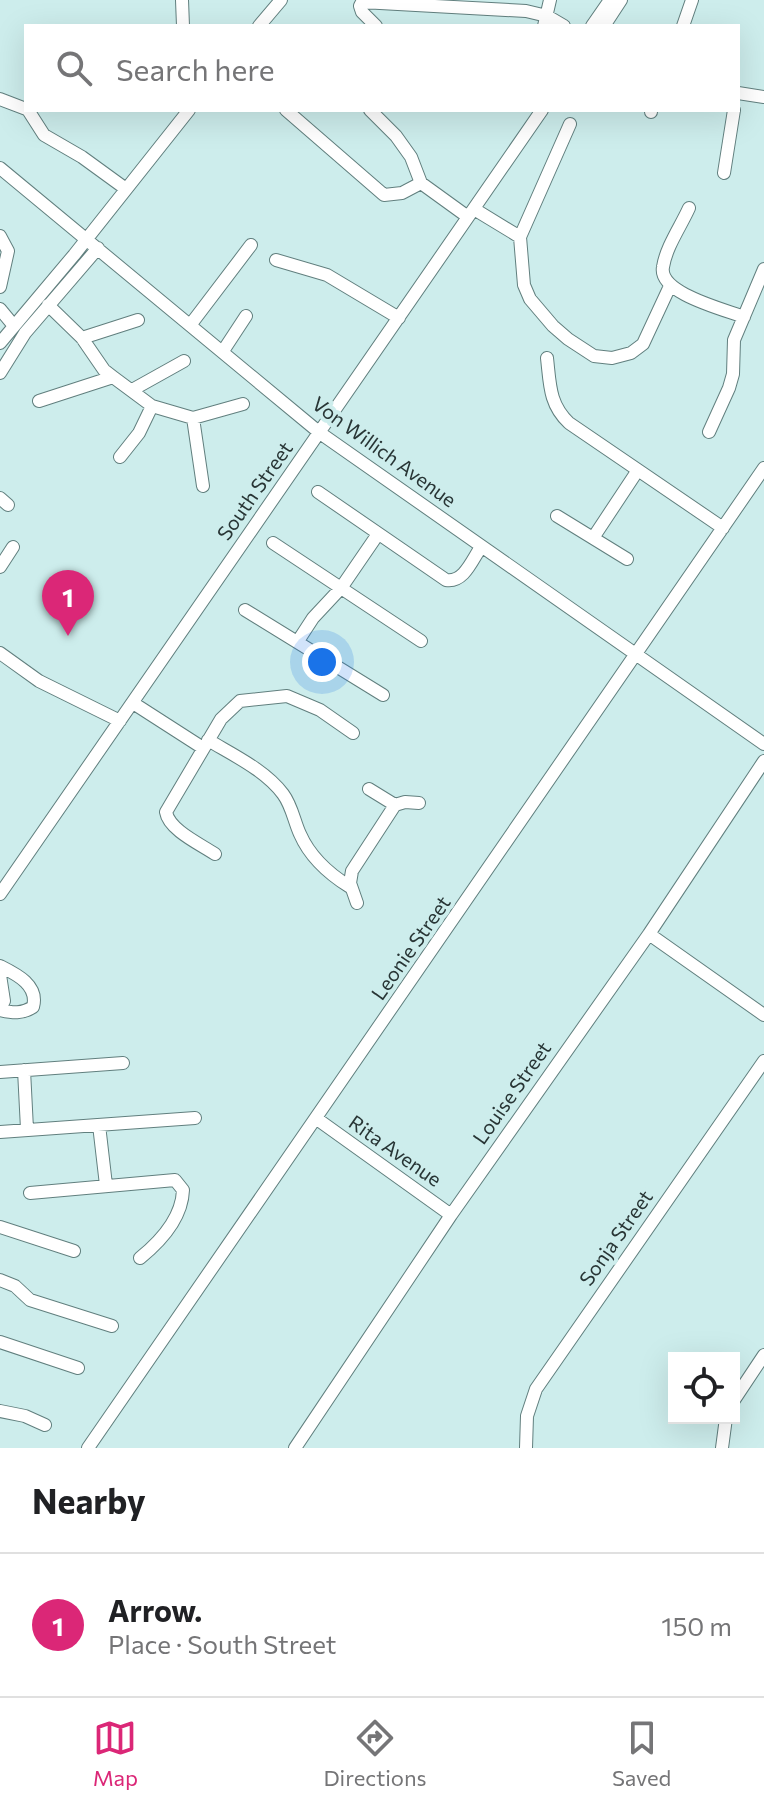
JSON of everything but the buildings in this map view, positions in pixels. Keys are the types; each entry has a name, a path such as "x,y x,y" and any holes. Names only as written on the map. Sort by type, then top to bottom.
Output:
{"street":[{"path":"182,0 183,24"},
{"path":"261,24 281,0"},
{"path":"374,24 362,12 362,2 526,11 546,21 550,0"},
{"path":"593,24 610,0"},
{"path":"605,24 621,0"},
{"path":"684,24 692,0"},
{"path":"740,93 764,97"},
{"path":"0,99 24,108"},
{"path":"29,112 44,135 82,157 126,189"},
{"path":"288,112 384,195 402,193 421,183"},
{"path":"372,112 396,136 411,157 421,183 520,237"},
{"name":"South Street","path":"0,894 541,112"},
{"path":"724,173 734,112"},
{"path":"0,343 87,239 178,116"},
{"path":"570,124 520,237 524,285 530,299 553,326 594,356 612,358 637,349 649,335 670,286"},
{"name":"Von Willich Avenue","path":"0,168 320,433 764,744"},
{"path":"689,208 664,262 663,278 670,286 744,317"},
{"path":"0,236 8,251 0,287"},
{"path":"191,324 251,245"},
{"path":"0,373 48,305 98,248"},
{"path":"276,260 327,275 399,318"},
{"path":"709,432 729,388 734,340 764,269"},
{"path":"48,305 82,338 104,370 152,406 193,418 243,404"},
{"path":"0,309 14,326"},
{"path":"223,351 246,316"},
{"path":"82,338 138,320"},
{"path":"547,358 552,402 558,413 723,528"},
{"path":"132,390 184,361"},
{"path":"39,401 113,377"},
{"path":"120,457 139,433 152,406"},
{"path":"193,418 203,486"},
{"name":"Leonie Street","path":"88,1448 764,468"},
{"path":"593,538 638,470"},
{"path":"318,492 450,581 460,578 481,547"},
{"path":"557,516 627,559"},
{"path":"298,641 313,618 341,588 378,534"},
{"path":"273,543 421,641"},
{"path":"0,567 13,547"},
{"path":"245,610 383,695"},
{"path":"0,653 50,687 120,721"},
{"path":"215,854 174,826 166,816 167,806 230,707 240,701 268,696 297,698 332,717 353,733"},
{"path":"133,703 253,767 274,784 288,801 309,850 333,875 350,887"},
{"name":"Louise Street","path":"295,1448 451,1215 649,934 764,761"},
{"path":"369,789 395,805"},
{"path":"357,903 350,887 352,871 395,805 419,803"},
{"path":"649,934 764,1015"},
{"path":"0,966 29,986 35,1000 33,1007 13,1013 0,1009 4,1001 0,975"},
{"name":"Sonja Street","path":"526,1448 527,1416 536,1389 764,1061"},
{"path":"0,1072 123,1063"},
{"path":"24,1070 27,1129"},
{"path":"0,1132 195,1118"},
{"name":"Rita Avenue","path":"317,1119 451,1215"},
{"path":"99,1125 106,1185"},
{"path":"30,1193 175,1180 181,1184 183,1195 173,1223 140,1258"},
{"path":"0,1227 74,1251"},
{"path":"0,1280 15,1286 30,1300 112,1326"},
{"path":"0,1342 78,1368"},
{"path":"740,1391 764,1355"},
{"path":"0,1411 25,1416 45,1425"},
{"path":"722,1448 725,1424"}],"place":[{"name":"Arrow.","path":"68,636"}]}
